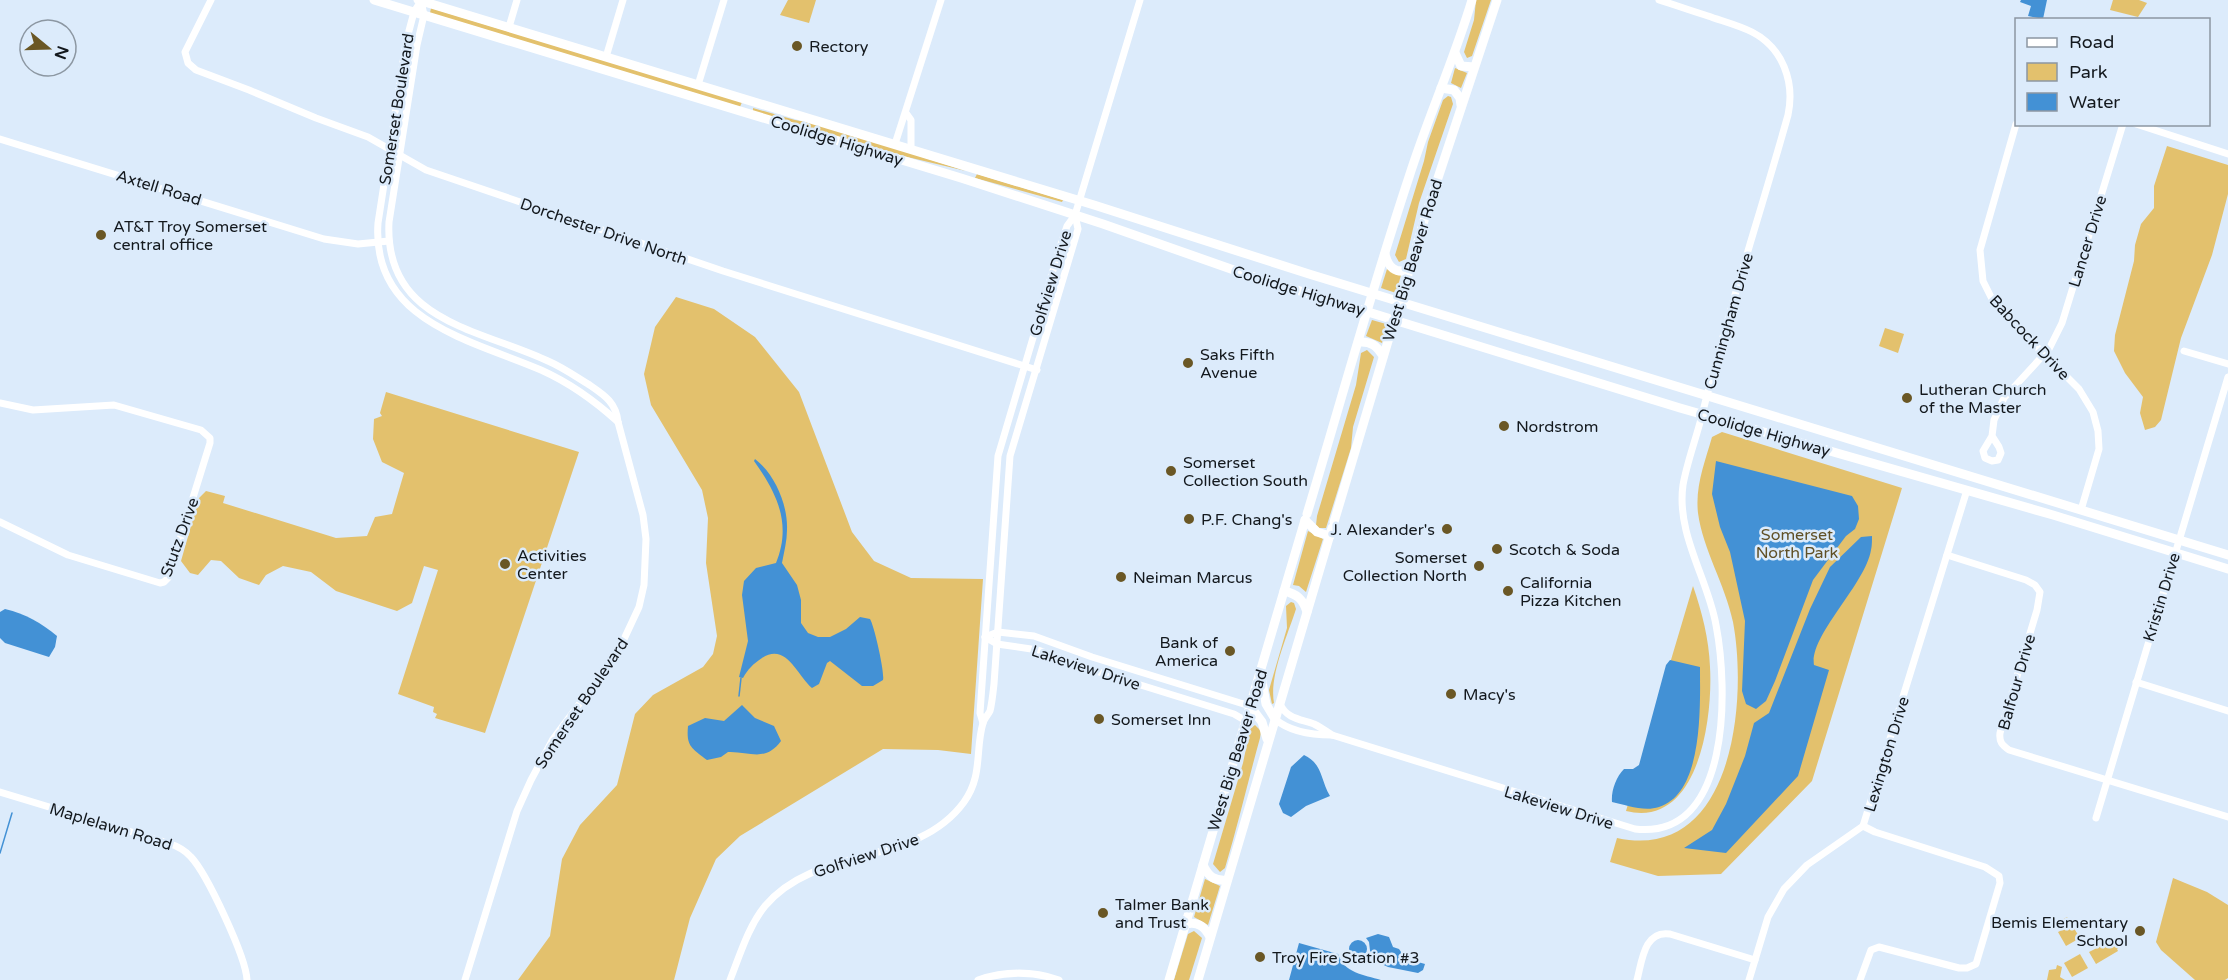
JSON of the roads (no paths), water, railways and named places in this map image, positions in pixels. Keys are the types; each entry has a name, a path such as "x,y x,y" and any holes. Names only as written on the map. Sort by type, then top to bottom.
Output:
{"main road":[{"name":"Coolidge Highway","path":"374,0 961,178 1194,257 1553,369 2074,521 2228,569"},
{"name":"Coolidge Highway","path":"420,0 2228,555"},
{"name":"West Big Beaver Road","path":"1169,980 1385,254 1410,174 1472,0"},
{"name":"West Big Beaver Road","path":"1198,980 1399,302 1497,0"},
{"path":"1455,53 1461,66 1474,67"},
{"path":"1441,88 1454,90 1462,106"},
{"path":"747,113 748,106 754,101"},
{"path":"961,178 968,178 971,168"},
{"path":"1194,257 1193,250 1196,244 1206,241"},
{"path":"1385,254 1392,268 1400,272 1409,270"},
{"path":"1301,291 1310,282 1309,274"},
{"path":"1481,346 1480,337 1484,332 1491,330"},
{"path":"1359,342 1371,343 1383,356"},
{"path":"1553,369 1561,365 1565,353"},
{"path":"1597,382 1596,376 1599,371 1608,366"},
{"path":"1913,475 1921,471 1923,462"},
{"path":"1949,485 1951,476 1959,473"},
{"path":"2074,521 2079,518 2081,510"},
{"path":"1306,517 1312,529 1332,529"},
{"path":"1284,591 1297,596 1305,605 1307,612"},
{"path":"1260,674 1266,704 1275,719"},
{"path":"1250,706 1262,722 1268,744"},
{"path":"1203,865 1211,877 1216,880 1227,880"},
{"path":"1186,924 1199,924 1210,937"}],"street":[{"name":"Dorchester Drive North","path":"211,0 187,47 187,59 196,70 368,137 426,170 629,240 1037,370"},
{"name":"Somerset Boulevard","path":"420,0 417,45 389,222 389,241 393,262 404,282 438,316 457,326 548,361 576,376 612,403 617,410 618,422 641,508 646,539 644,585 639,607 618,652 553,739 535,770 518,811 465,980"},
{"path":"509,27 517,0"},
{"path":"606,57 623,0"},
{"path":"698,85 724,0"},
{"path":"895,144 941,0"},
{"path":"1075,215 1140,0"},
{"name":"Cunningham Drive","path":"1650,830 1674,824 1696,806 1709,780 1720,726 1722,684 1718,635 1707,589 1686,528 1682,503 1684,478 1790,104 1790,84 1780,58 1760,36 1742,27 1659,0"},
{"name":"Somerset Boulevard","path":"419,14 406,42 378,223 377,242 384,271 399,294 417,313 448,334 558,379 589,398 618,422"},
{"path":"906,113 911,120 911,149"},
{"name":"Babcock Drive","path":"2015,126 1982,236 1980,266 1983,281 1995,305 2085,397 2096,420 2099,449 2081,510"},
{"name":"Lancer Drive","path":"1992,436 1996,414 2004,398 2044,355 2062,324 2122,126"},
{"path":"2142,126 2228,153"},
{"name":"Axtell Road","path":"0,139 324,239 346,243 389,241"},
{"name":"Golfview Drive","path":"730,980 755,921 780,891 798,879 824,867 916,840 944,825 972,788 978,767 983,723 980,713 997,459 1066,226 1075,215"},
{"name":"Golfview Drive","path":"983,723 990,711 997,644 1010,461 1078,230 1075,215"},
{"path":"2184,351 2228,364"},
{"name":"Kristin Drive","path":"2096,818 2228,377"},
{"name":"Stutz Drive","path":"0,403 33,410 114,405 201,430 210,438 209,449 168,578 164,582 160,583 68,555 0,522"},
{"name":"Lexington Drive","path":"1749,980 1768,917 1784,889 1807,865 1863,826 1966,490"},
{"name":"Balfour Drive","path":"1947,555 2026,580 2035,585 2040,592 2037,610 2000,733 2003,746 2009,750 2228,817"},
{"name":"Lakeview Drive","path":"985,637 998,632 1041,638 1086,655 1250,706"},
{"name":"Lakeview Drive","path":"985,637 997,644 1038,650 1089,669 1234,714 1246,721"},
{"path":"2136,682 2228,711"},
{"name":"Lakeview Drive","path":"1280,704 1286,714 1316,725 1332,735 1619,825 1650,830"},
{"name":"Lakeview Drive","path":"1275,719 1287,727 1313,735 1332,735"},
{"name":"Maplelawn Road","path":"0,792 168,843 184,850 197,865 239,946 246,967 247,980"},
{"path":"1860,980 1866,958 1875,947 1885,947 1959,968 1967,968 1976,964 1999,888 1999,876 1985,867 1875,832 1863,826"},
{"path":"1637,980 1648,943 1660,934 1670,934 1755,960"},
{"path":"978,980 1018,973 1059,980"}],"water":[{"path":"2021,0 2047,0 2043,18 2028,16 2031,6 2020,2"},
{"path":"755,459 769,473 783,501 787,530 782,563 797,585 801,600 801,623 808,633 818,637 830,637 846,629 860,617 870,619 879,649 883,676 883,680 873,686 862,686 830,661 827,663 819,684 812,688 790,662 778,654 770,654 762,658 743,678 739,677 748,641 742,595 744,581 756,568 776,563 783,535 780,509"},
{"path":"1716,461 1852,496 1858,506 1859,519 1855,529 1846,536 1813,580 1775,681 1766,701 1756,709 1746,704 1742,691 1745,621 1730,552 1720,527 1712,494"},
{"path":"1872,536 1867,564 1828,625 1815,653 1814,665 1829,670 1798,776 1726,853 1684,848 1712,830 1726,804 1745,756 1754,723 1769,713 1810,609 1830,567 1861,537"},
{"path":"5,609 33,620 57,636 55,647 49,657 5,643 0,638 0,612"},
{"path":"1670,660 1700,667 1699,724 1692,767 1684,785 1674,799 1659,807 1641,808 1612,802 1613,789 1621,772 1639,765 1666,665"},
{"path":"742,705 755,718 774,726 781,741 775,748 763,754 728,752 721,757 707,760 697,753 689,743 688,726 705,718 724,721"},
{"path":"1304,755 1318,767 1330,796 1306,806 1291,817 1283,813 1279,804 1291,767"},
{"path":"1378,934 1389,937 1393,947 1399,949 1410,965 1418,962 1425,964 1423,970 1418,973 1388,967 1371,959 1369,942 1366,938"},
{"path":"1354,940 1362,940 1367,945 1365,956 1354,958 1349,953 1349,945"},
{"path":"1299,943 1338,954 1350,969 1381,980 1289,980"}],"waterway":[{"path":"739,696 741,678"},
{"path":"0,853 12,813"}],"place":[{"name":"Rectory","path":"797,46"},
{"name":"AT&T Troy Somerset central office","path":"101,235"},
{"name":"Saks Fifth Avenue","path":"1188,363"},
{"name":"Lutheran Church of the Master","path":"1907,398"},
{"name":"Nordstrom","path":"1504,426"},
{"name":"Somerset Collection South","path":"1171,471"},
{"name":"P.F. Chang's","path":"1189,519"},
{"name":"J. Alexander's","path":"1447,529"},
{"name":"Scotch & Soda","path":"1497,549"},
{"name":"Activities Center","path":"505,564"},
{"name":"Somerset Collection North","path":"1479,566"},
{"name":"Neiman Marcus","path":"1121,577"},
{"name":"California Pizza Kitchen","path":"1508,591"},
{"name":"Bank of America","path":"1230,651"},
{"name":"Macy's","path":"1451,694"},
{"name":"Somerset Inn","path":"1099,719"},
{"name":"Talmer Bank and Trust","path":"1103,913"},
{"name":"Bemis Elementary School","path":"2140,931"},
{"name":"Troy Fire Station #3","path":"1260,957"}],"park label":[{"name":"Somerset North Park","path":"1797,543"}]}
